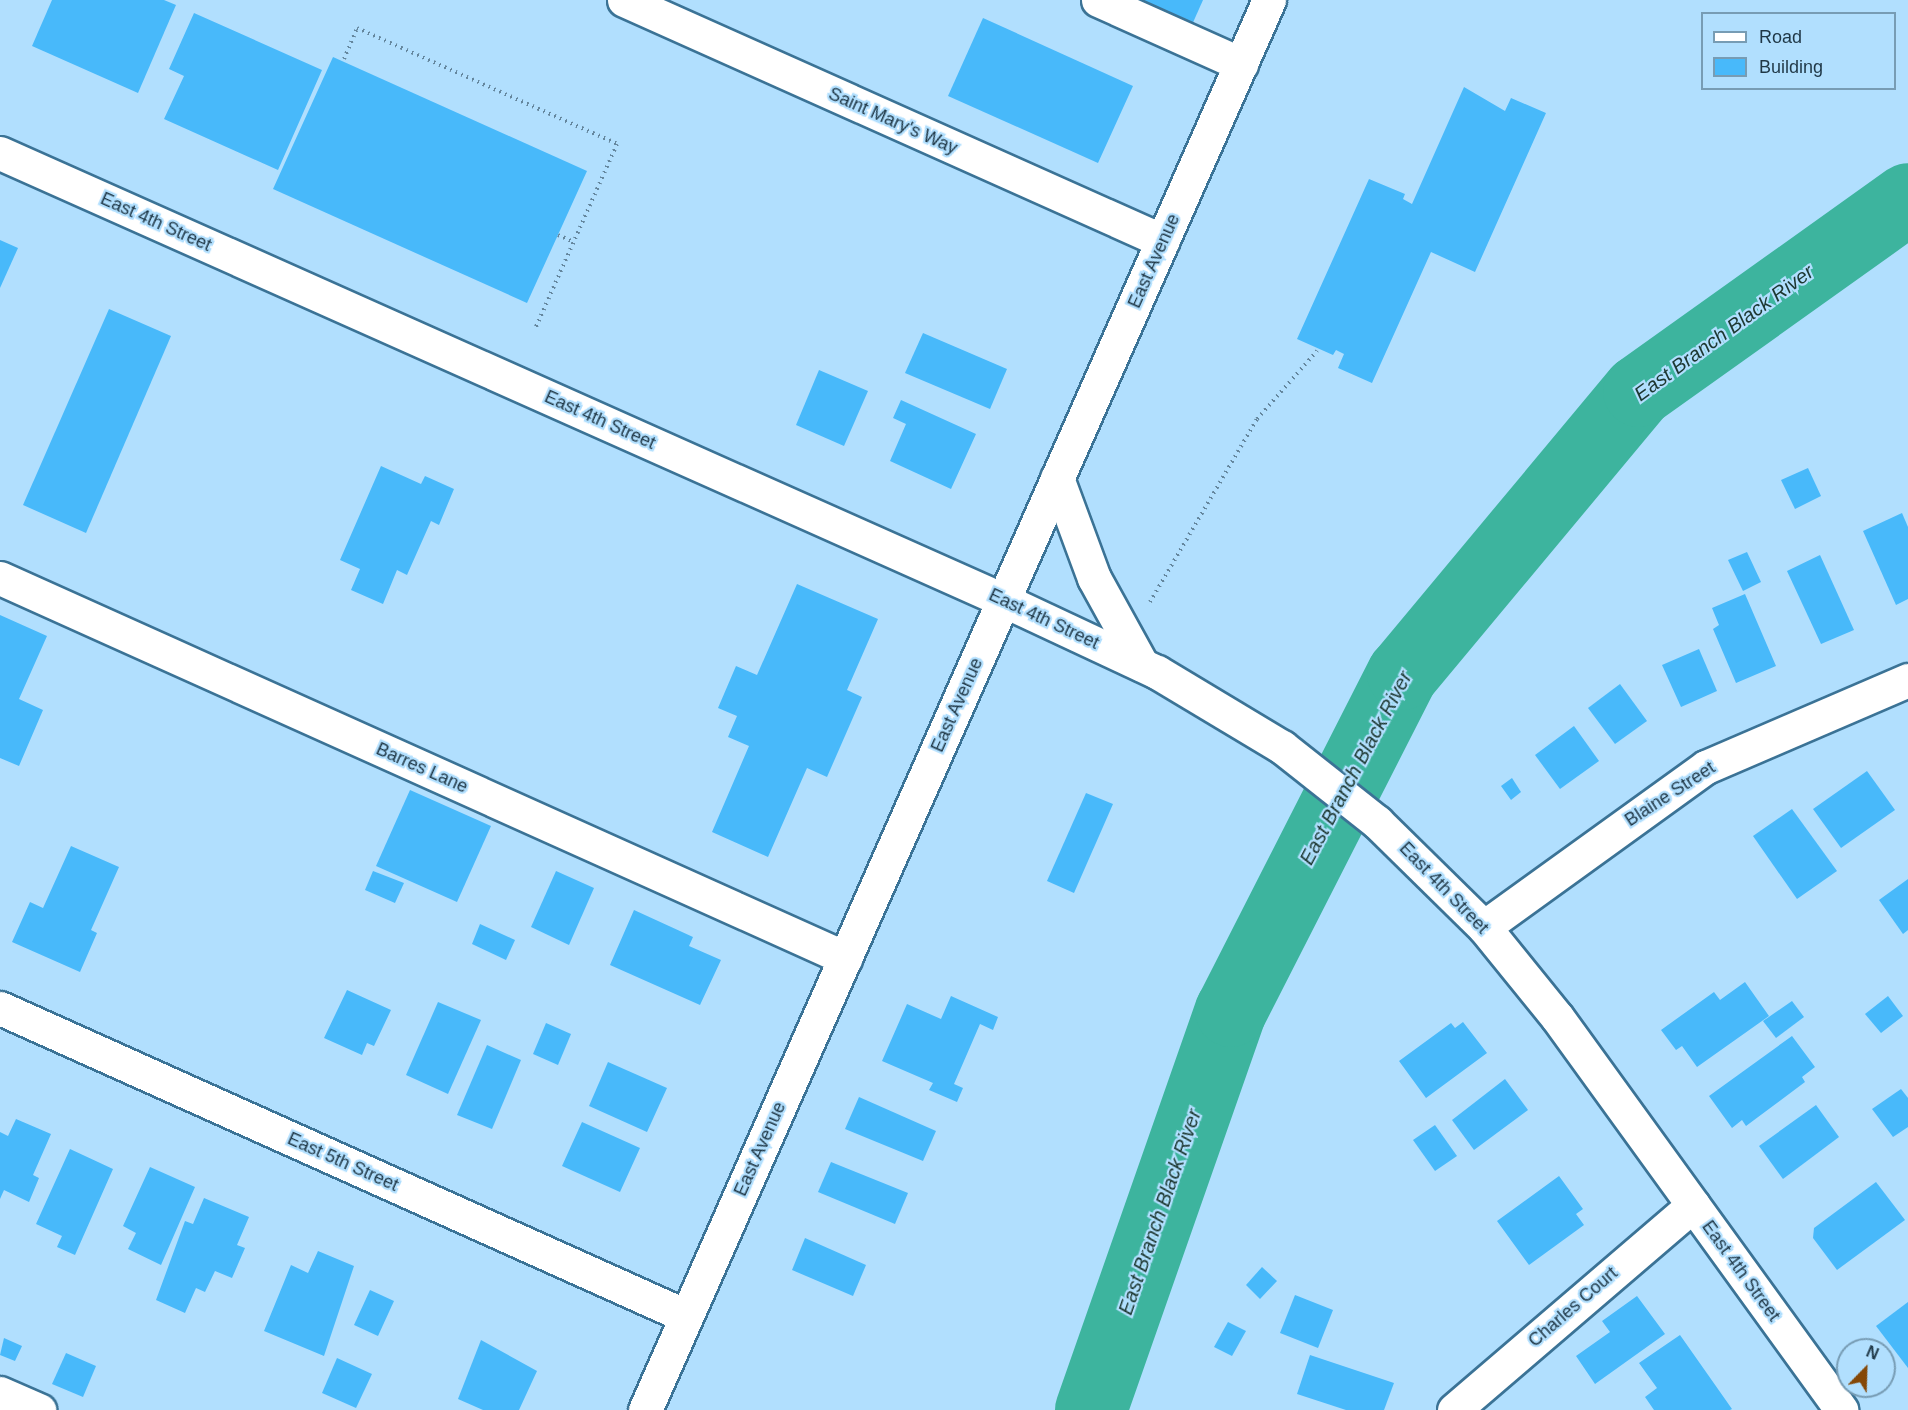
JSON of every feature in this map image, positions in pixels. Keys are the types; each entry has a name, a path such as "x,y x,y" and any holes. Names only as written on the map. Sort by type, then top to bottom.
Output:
{"street":[{"name":"Saint Mary's Way","path":"624,0 1162,241"},
{"path":"1098,0 1241,64"},
{"name":"East Avenue","path":"645,1410 1269,0"},
{"name":"East 4th Street","path":"0,153 1003,600 1149,669 1282,747 1377,822 1457,896 1484,927 1557,1017 1841,1410"},
{"path":"1057,478 1094,578 1149,669"},
{"name":"Barres Lane","path":"0,578 845,958"},
{"name":"Blaine Street","path":"1484,927 1706,767 1903,692"},
{"name":"East 5th Street","path":"0,1008 686,1316"},
{"name":"Charles Court","path":"1454,1410 1693,1205"},
{"path":"0,1393 39,1410"}],"path":[{"path":"344,59 357,28 617,144 536,327"},
{"path":"558,235 574,242"},
{"path":"1146,608 1257,419 1317,351"}],"building":[{"path":"52,0 164,0 176,5 138,93 32,46"},
{"path":"1132,0 1203,0 1191,27"},
{"path":"194,13 322,70 278,170 164,119 184,76 169,69"},
{"path":"983,18 1133,86 1098,163 948,96"},
{"path":"333,57 587,171 527,303 273,189"},
{"path":"1464,87 1505,111 1511,98 1546,113 1475,272 1431,252 1372,383 1338,368 1344,354 1336,350 1333,355 1297,339 1369,179 1405,194 1403,199 1412,204"},
{"path":"0,240 18,248 0,288"},
{"path":"109,309 171,336 86,533 23,505"},
{"path":"923,333 1007,369 990,409 905,373"},
{"path":"819,370 868,391 844,446 796,425"},
{"path":"901,400 976,434 951,489 890,461 906,424 893,418"},
{"path":"381,466 421,484 425,476 454,489 439,525 431,521 407,575 397,570 383,604 351,590 360,569 340,560"},
{"path":"1808,468 1821,496 1795,509 1781,480"},
{"path":"1902,513 1908,527 1908,599 1896,605 1863,531"},
{"path":"1747,552 1761,582 1743,591 1728,560"},
{"path":"1820,555 1854,630 1821,644 1787,571"},
{"path":"797,584 878,619 847,690 862,697 827,777 807,768 768,857 712,832 749,746 728,737 737,716 718,708 736,666 757,675"},
{"path":"1745,594 1776,666 1736,683 1713,629 1719,625 1712,608"},
{"path":"0,615 47,636 19,699 43,710 19,766 0,758"},
{"path":"1699,649 1717,691 1681,707 1662,665"},
{"path":"1620,684 1647,721 1615,744 1588,708"},
{"path":"1574,726 1599,761 1560,789 1535,755"},
{"path":"1867,771 1895,810 1841,848 1813,809"},
{"path":"1512,778 1521,792 1511,800 1501,786"},
{"path":"410,790 491,826 457,902 376,866"},
{"path":"1086,793 1113,804 1074,893 1047,881"},
{"path":"1792,809 1837,871 1797,899 1753,836"},
{"path":"71,846 119,867 91,930 97,933 80,972 12,942 30,902 43,908"},
{"path":"373,871 404,883 395,903 365,890"},
{"path":"556,871 594,888 569,945 531,927"},
{"path":"1908,879 1908,930 1903,934 1879,900"},
{"path":"634,910 693,937 689,946 721,960 700,1005 610,965"},
{"path":"480,924 515,940 506,960 472,944"},
{"path":"1745,982 1769,1016 1697,1067 1682,1046 1676,1050 1661,1030 1714,992 1720,1000"},
{"path":"347,990 391,1010 374,1046 367,1043 362,1055 324,1038"},
{"path":"951,996 998,1017 993,1030 980,1024 954,1084 963,1088 957,1102 929,1090 933,1083 882,1061 907,1004 941,1019"},
{"path":"1888,996 1903,1016 1881,1033 1865,1014"},
{"path":"1792,1001 1804,1017 1776,1038 1763,1021"},
{"path":"438,1002 481,1020 448,1094 406,1075"},
{"path":"1463,1022 1487,1053 1426,1098 1399,1061 1451,1023 1455,1028"},
{"path":"546,1023 571,1034 558,1065 533,1054"},
{"path":"1792,1036 1815,1067 1802,1077 1805,1082 1746,1126 1742,1120 1732,1128 1709,1096"},
{"path":"487,1045 521,1060 492,1129 457,1115"},
{"path":"608,1062 667,1088 647,1132 589,1106"},
{"path":"1505,1079 1528,1110 1474,1150 1452,1120"},
{"path":"1901,1089 1908,1098 1908,1127 1893,1137 1872,1109"},
{"path":"859,1097 936,1131 923,1161 845,1129"},
{"path":"1816,1105 1839,1137 1783,1179 1759,1146"},
{"path":"16,1119 51,1134 33,1175 39,1178 29,1202 4,1190 0,1199 0,1132 8,1136"},
{"path":"582,1122 640,1148 620,1192 562,1166"},
{"path":"1435,1125 1457,1156 1435,1171 1413,1140"},
{"path":"70,1149 113,1169 75,1255 57,1247 62,1236 36,1224"},
{"path":"831,1162 908,1193 895,1224 818,1192"},
{"path":"150,1167 195,1187 161,1265 128,1249 136,1233 123,1226"},
{"path":"1559,1176 1583,1209 1576,1214 1584,1225 1529,1265 1497,1221"},
{"path":"1876,1182 1905,1220 1837,1270 1813,1238 1814,1228"},
{"path":"204,1198 249,1217 237,1245 245,1248 232,1278 215,1271 205,1292 196,1288 185,1313 156,1300 185,1221 193,1224"},
{"path":"805,1238 866,1265 853,1296 792,1270"},
{"path":"318,1251 354,1266 324,1356 264,1331 291,1265 308,1273"},
{"path":"1262,1267 1277,1281 1260,1299 1246,1285"},
{"path":"370,1290 394,1301 378,1336 354,1325"},
{"path":"1295,1295 1333,1310 1318,1348 1280,1333"},
{"path":"1637,1296 1665,1334 1595,1384 1576,1356 1610,1332 1602,1321"},
{"path":"1908,1302 1908,1368 1896,1352 1896,1338 1885,1338 1876,1326"},
{"path":"1228,1322 1246,1331 1232,1356 1214,1347"},
{"path":"1680,1335 1732,1409 1654,1410 1645,1397 1657,1388 1639,1363"},
{"path":"4,1338 22,1346 15,1361 0,1355"},
{"path":"481,1340 537,1371 519,1410 483,1410 458,1399"},
{"path":"66,1353 96,1366 83,1397 52,1384"},
{"path":"1310,1355 1394,1383 1384,1410 1346,1410 1297,1394"},
{"path":"337,1358 372,1374 356,1408 322,1393"}],"waterway":[{"name":"East Branch Black River","path":"1091,1410 1231,1011 1403,674 1639,391 1908,199"}]}
